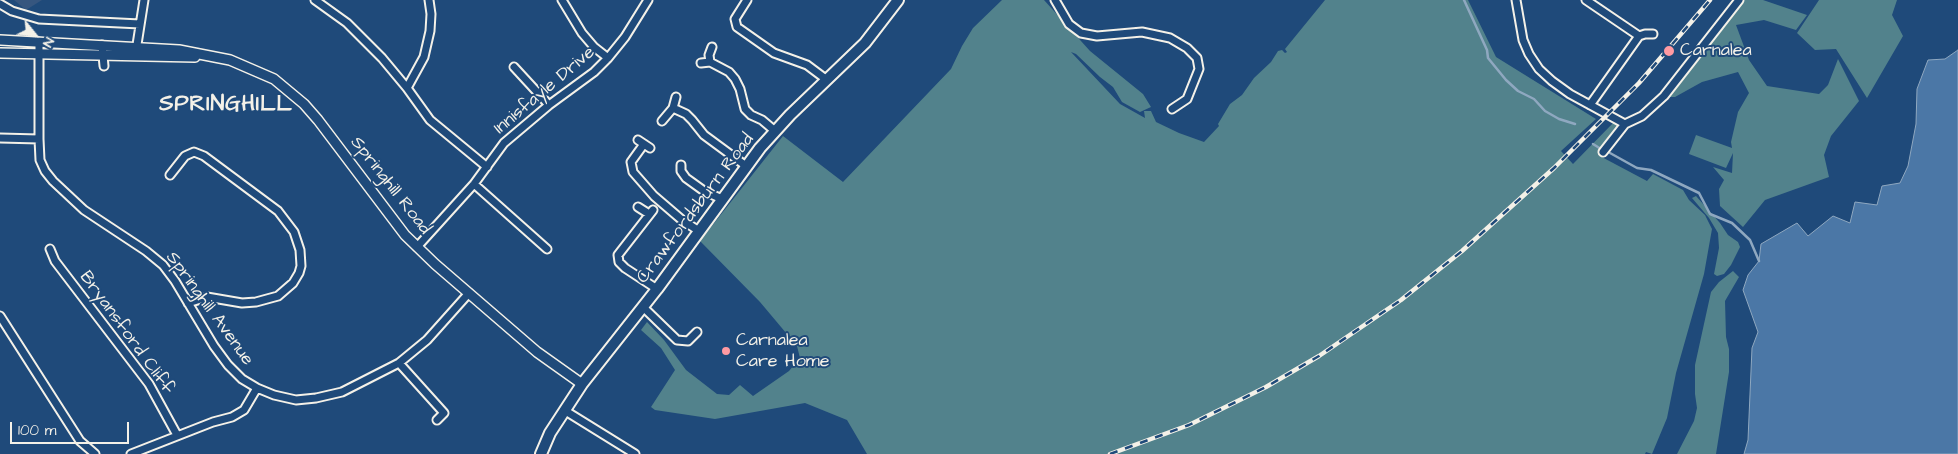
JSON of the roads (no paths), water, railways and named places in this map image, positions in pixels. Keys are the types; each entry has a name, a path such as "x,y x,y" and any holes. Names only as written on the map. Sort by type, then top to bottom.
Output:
{"main road":[{"name":"Crawfordsburn Road","path":"541,454 550,433 582,384 657,289 746,166 775,130 865,43 898,0"}],"street":[{"path":"136,52 144,0"},
{"path":"315,0 347,23 382,58 430,120 487,167"},
{"path":"407,88 424,58 430,32 431,14 429,0"},
{"path":"562,0 582,33 594,47 608,58"},
{"name":"Innisfayle Drive","path":"417,247 474,184 504,143 548,105 594,72 608,58 625,37 648,0"},
{"path":"747,0 735,19 736,27 774,53 807,65 827,80"},
{"path":"1055,0 1069,24 1086,35 1142,32 1170,38 1197,58 1199,69 1188,99 1172,109"},
{"path":"1516,0 1523,40 1534,62 1552,81 1625,124"},
{"path":"1586,0 1639,36"},
{"path":"1603,152 1625,124 1642,116 1664,96 1738,0"},
{"path":"0,4 12,11 39,18 140,24"},
{"path":"1590,105 1639,36 1653,34"},
{"name":"Springhill Road","path":"0,40 102,46 136,52 215,56 241,64 274,79 304,104 318,120 405,235 417,247 537,352 582,384"},
{"name":"Springhill Avenue","path":"39,42 39,139 40,160 45,172 84,210 164,265 209,339 228,366 242,379 257,388 274,396 296,400 342,392 399,363 427,340 469,293"},
{"path":"102,46 104,66"},
{"path":"710,62 709,55 712,47"},
{"name":"Springhill Road","path":"0,53 103,56 136,52"},
{"path":"701,63 710,62 729,72 740,88 745,109 775,130"},
{"path":"514,68 548,105"},
{"path":"662,121 672,108 676,96"},
{"path":"672,108 686,114 704,135 746,166"},
{"path":"0,138 39,139"},
{"path":"644,144 631,162 633,172 654,196 682,220 699,231"},
{"path":"170,174 186,156 194,152 204,156 278,211 294,232 300,250 301,266 299,272 293,283 278,296 256,302 207,297 188,303"},
{"path":"681,165 681,171 686,178 709,194 722,199"},
{"path":"474,184 547,249"},
{"path":"638,207 651,212 618,255 619,262 657,289"},
{"name":"Bryansford Cliff","path":"50,249 55,261 149,384 177,435"},
{"path":"643,307 677,340 688,341 697,332"},
{"path":"0,316 80,441 95,454"},
{"path":"399,363 444,413 437,420"},
{"path":"131,454 177,435 232,417 244,410 257,388"},
{"path":"564,410 635,454"}],"waterway":[{"path":"1464,0 1487,50 1488,58 1506,80 1518,91 1534,99 1545,111 1559,119 1575,124"},
{"path":"1593,144 1601,149"},
{"path":"1610,153 1637,168 1651,170 1699,193 1710,214 1732,223 1750,240 1759,261"}],"railway":[{"path":"1110,454 1189,425 1266,387 1319,356 1401,300 1462,251 1554,168 1639,83 1710,0"}],"place":[{"name":"Carnalea","path":"1669,51"},
{"name":"Carnalea Care Home","path":"726,351"}],"district":[{"name":"SPRINGHILL","path":"226,105"}]}
